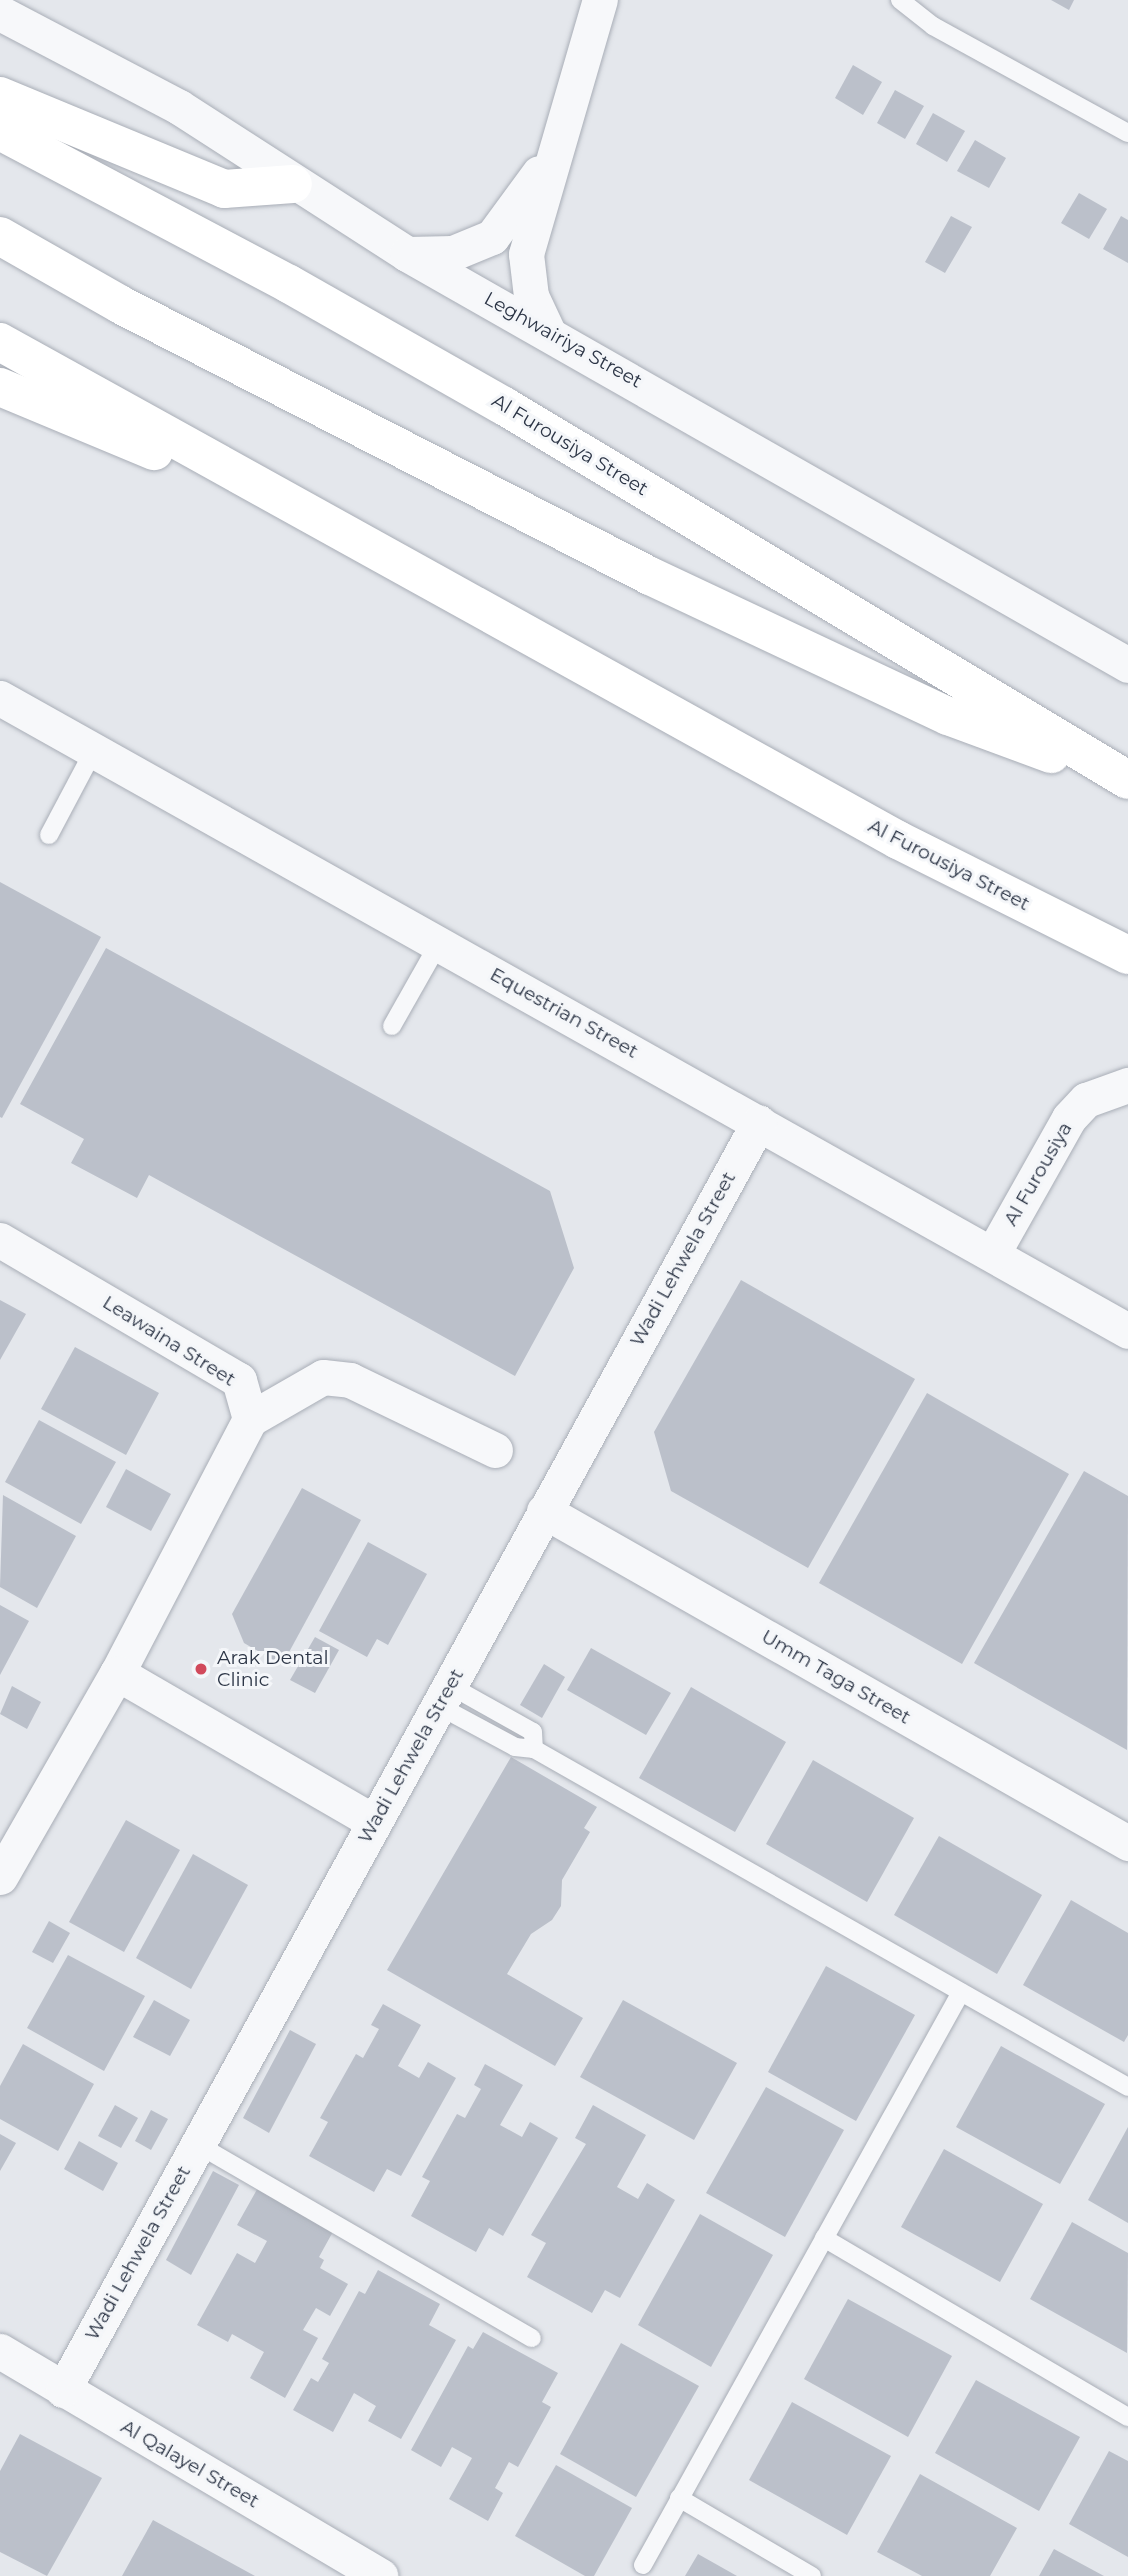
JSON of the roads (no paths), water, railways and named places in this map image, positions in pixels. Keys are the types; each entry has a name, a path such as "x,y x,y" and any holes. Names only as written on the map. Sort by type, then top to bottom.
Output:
{"highway":[{"path":"0,96 224,189 293,184"},
{"name":"Al Furousiya Street","path":"0,131 289,284 504,406 1128,782"},
{"path":"0,236 121,305 650,576 948,716 1128,782"},
{"name":"Al Furousiya Street","path":"0,342 898,840 1128,955"},
{"path":"0,387 49,411 277,498"}],"street":[{"path":"547,330 531,296 527,254 555,147 600,0"},
{"name":"Leghwairiya Street","path":"0,13 179,107 293,184 407,254 547,330 1128,665"},
{"path":"407,254 453,253 492,237 515,211 555,147"},
{"name":"Equestrian Street","path":"0,698 1128,1331"},
{"name":"Al Furousiya","path":"992,1253 1069,1118 1086,1100 1128,1084"},
{"name":"Wadi Lehwela Street","path":"62,2390 759,1122"},
{"name":"Leawaina Street","path":"0,1240 239,1380 250,1419"},
{"path":"0,1877 117,1673 250,1419 323,1377 350,1380 495,1450"},
{"name":"Umm Taga Street","path":"544,1511 1128,1843"},
{"path":"117,1673 374,1822"},
{"name":"Al Qalayel Street","path":"0,2351 376,2575"}],"lane":[{"path":"900,0 933,26 1128,133"},
{"path":"49,835 94,750"},
{"path":"393,1026 439,943"},
{"path":"444,1695 522,1750 534,1749 1128,2087"},
{"path":"643,2565 961,1993"},
{"path":"197,2144 532,2337"},
{"path":"824,2238 1128,2417"},
{"path":"679,2498 812,2576"}],"place":[{"name":"Arak Dental Clinic","path":"201,1669"}]}
